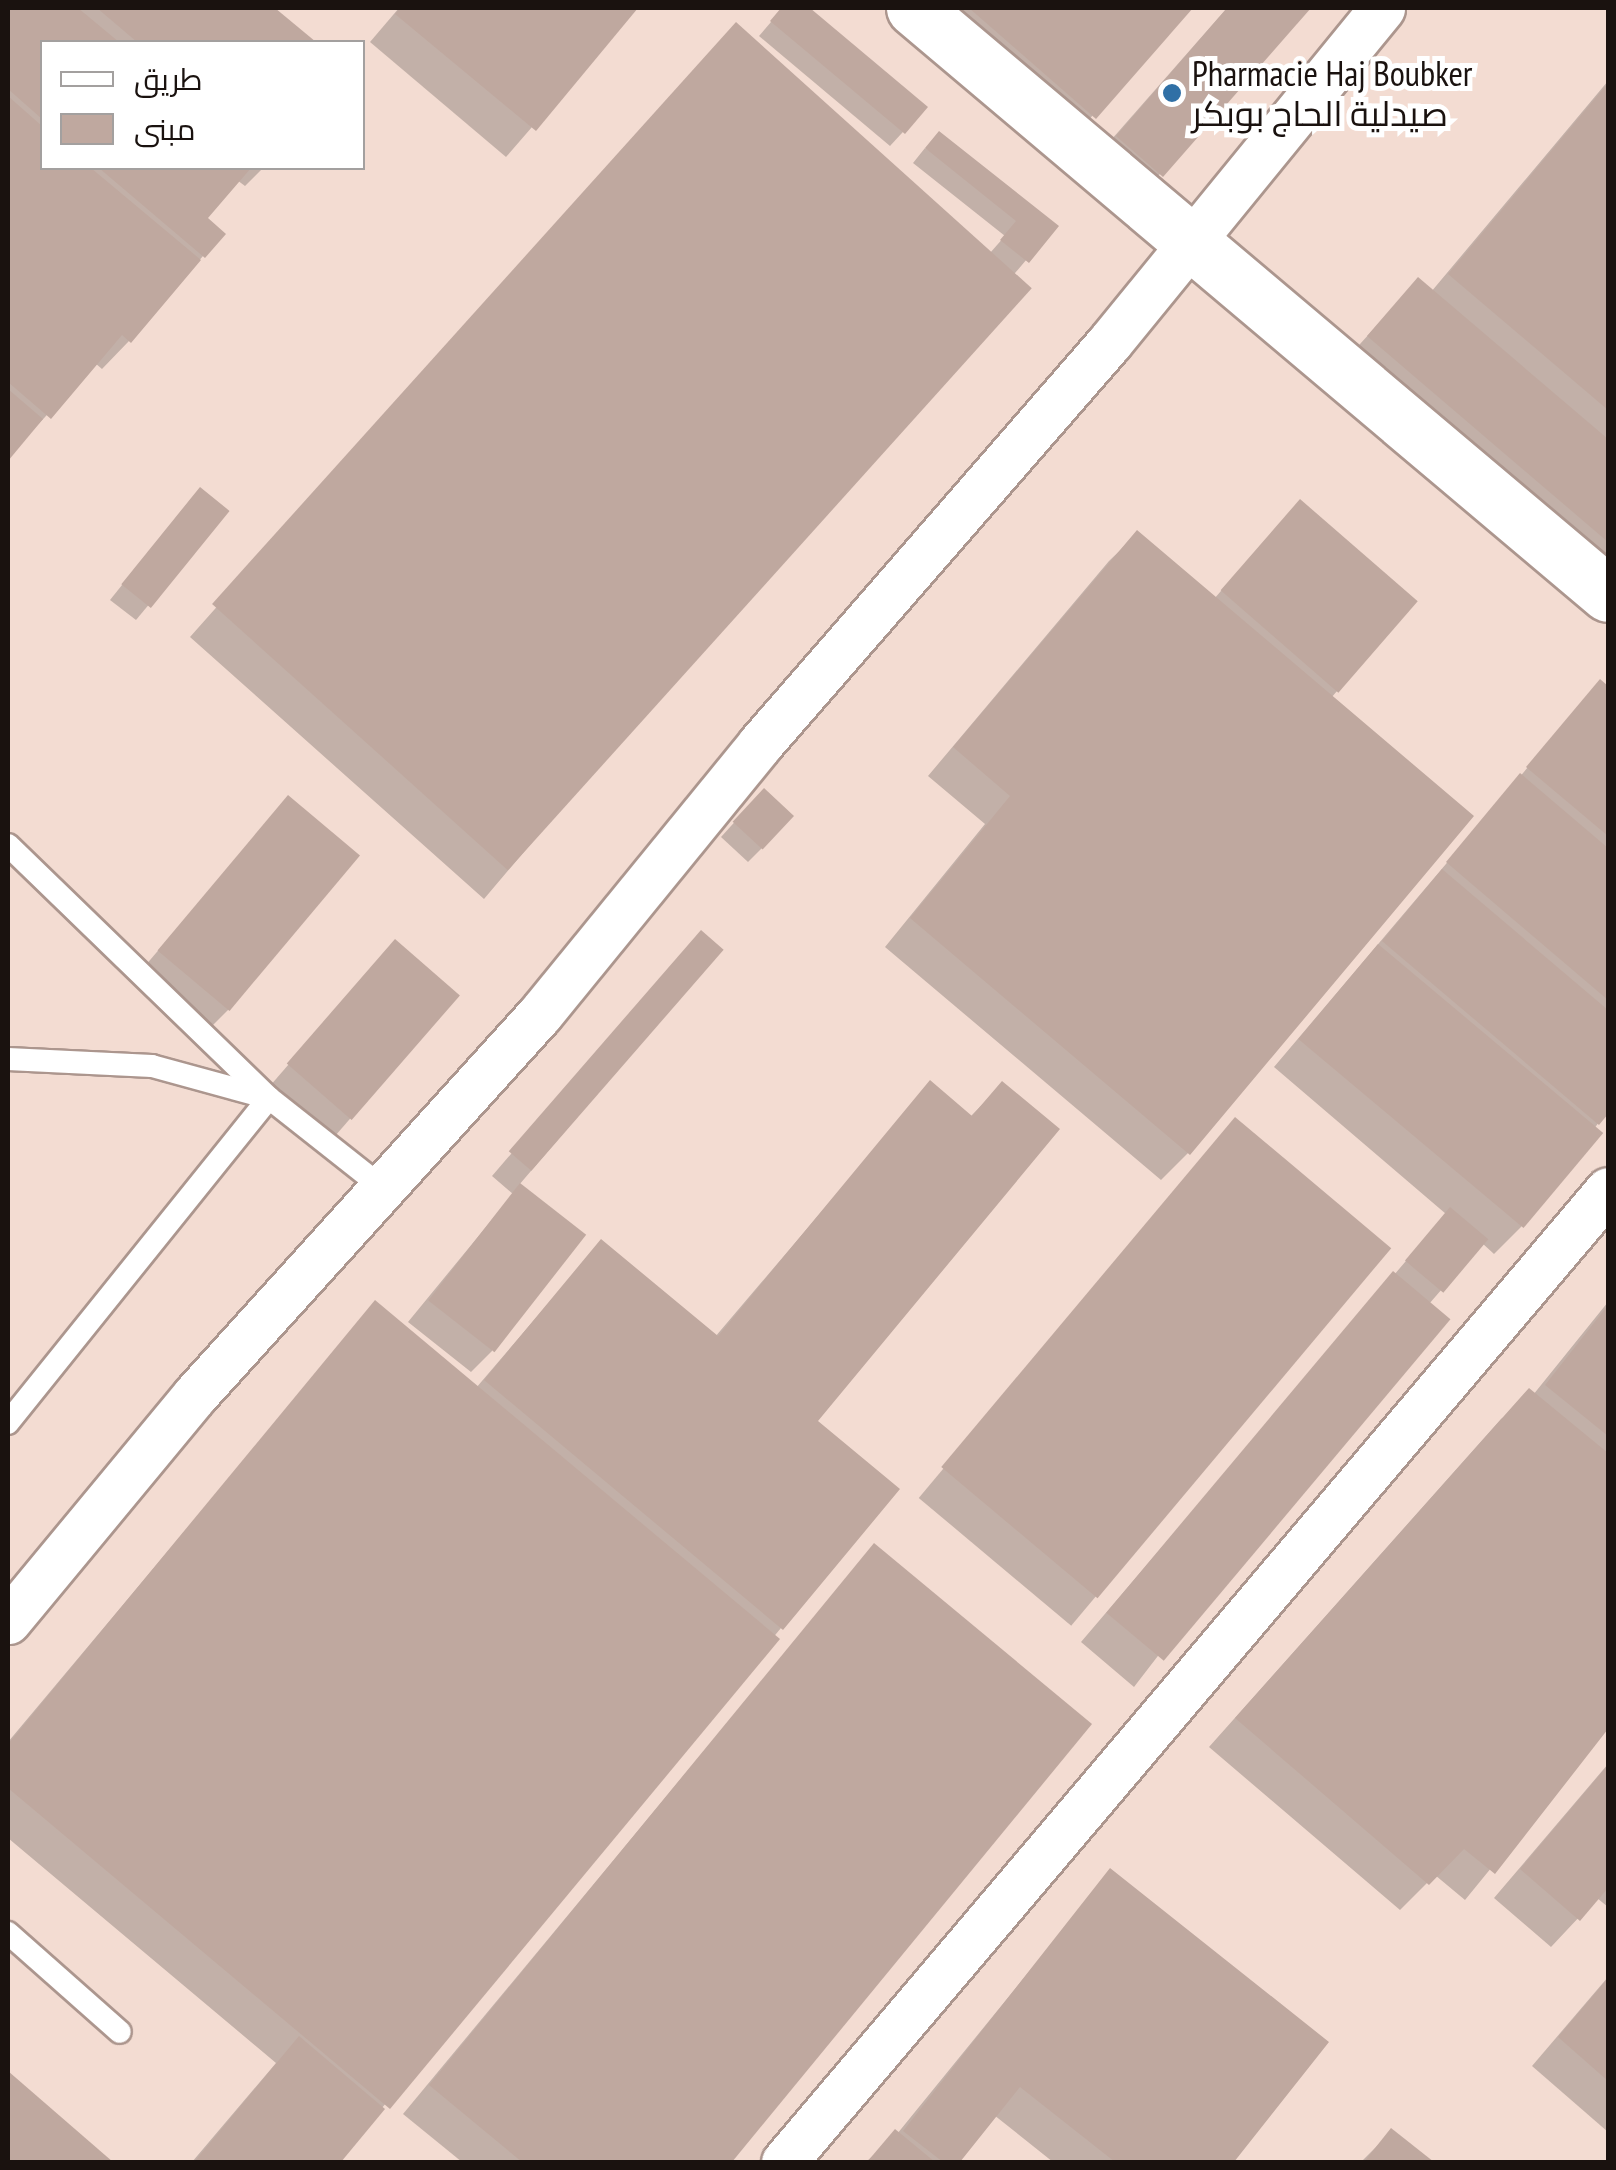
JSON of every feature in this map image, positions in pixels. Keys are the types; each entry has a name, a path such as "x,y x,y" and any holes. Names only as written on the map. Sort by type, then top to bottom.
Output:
{"street":[{"path":"914,8 1608,594"},
{"path":"8,1621 196,1396 540,1014 760,744 1192,242 1382,8"},
{"path":"784,2162 1608,1190"}],"lane":[{"path":"8,845 269,1098 384,1188"},
{"path":"8,1058 152,1066 269,1098"},
{"path":"8,1423 269,1098"},
{"path":"8,1933 120,2032"}],"building":[{"path":"8,8 78,8 117,40 40,40 40,117 8,89"},
{"path":"97,8 275,8 314,40 135,40"},
{"path":"400,8 638,8 536,131 395,14"},
{"path":"781,8 810,8 928,107 905,134 770,21"},
{"path":"969,8 1193,8 1096,119"},
{"path":"1227,8 1311,8 1163,177 1116,136"},
{"path":"736,22 1032,288 508,870 212,604"},
{"path":"1608,83 1608,410 1448,274"},
{"path":"8,96 40,124 40,170 93,170 201,260 131,343 122,335 51,419 8,382"},
{"path":"939,131 1059,226 1029,263 1000,240 1016,221 925,148"},
{"path":"101,170 249,170 208,218 226,234 205,258"},
{"path":"1418,277 1608,439 1608,542 1367,336"},
{"path":"8,389 43,419 8,461"},
{"path":"200,487 230,511 151,608 121,584"},
{"path":"1300,499 1418,601 1338,693 1221,590"},
{"path":"1137,530 1474,816 1190,1155 910,918 1010,796 953,747"},
{"path":"1600,679 1608,686 1608,836 1526,767"},
{"path":"1520,773 1608,848 1608,1000 1446,862"},
{"path":"764,788 794,816 763,850 733,822"},
{"path":"288,795 360,855 230,1011 158,951"},
{"path":"1442,869 1608,1010 1608,1114 1599,1125 1382,941"},
{"path":"701,930 724,950 531,1171 509,1151"},
{"path":"395,939 460,995 352,1120 287,1064"},
{"path":"1378,944 1603,1133 1524,1228 1298,1039"},
{"path":"930,1080 972,1116 1002,1081 1060,1129 818,1421 900,1489 783,1630 484,1380 601,1239 718,1336"},
{"path":"1235,1117 1391,1248 1098,1598 941,1467"},
{"path":"520,1183 586,1235 494,1352 428,1300"},
{"path":"1450,1207 1488,1239 1443,1293 1405,1261"},
{"path":"1393,1271 1450,1319 1164,1661 1106,1613"},
{"path":"375,1300 780,1639 390,2109 8,1788 8,1744"},
{"path":"1608,1305 1608,1436 1545,1385"},
{"path":"1529,1388 1608,1453 1608,1729 1495,1874 1464,1849 1429,1885 1235,1718"},
{"path":"874,1543 1092,1724 732,2162 522,2162 429,2085"},
{"path":"1608,1765 1608,1888 1580,1921 1520,1869"},
{"path":"1110,1868 1329,2042 1234,2162 1115,2162 1020,2087 960,2162 943,2162 903,2131"},
{"path":"1608,1978 1608,2081 1558,2037"},
{"path":"299,2036 385,2109 341,2162 194,2162"},
{"path":"8,2071 113,2162 8,2162"},
{"path":"1391,2128 1434,2162 1364,2162"},
{"path":"895,2129 935,2162 867,2162"}],"place":[{"name":"Pharmacie Haj Boubker صيدلية الحاج بوبكر","path":"1172,93"}]}
